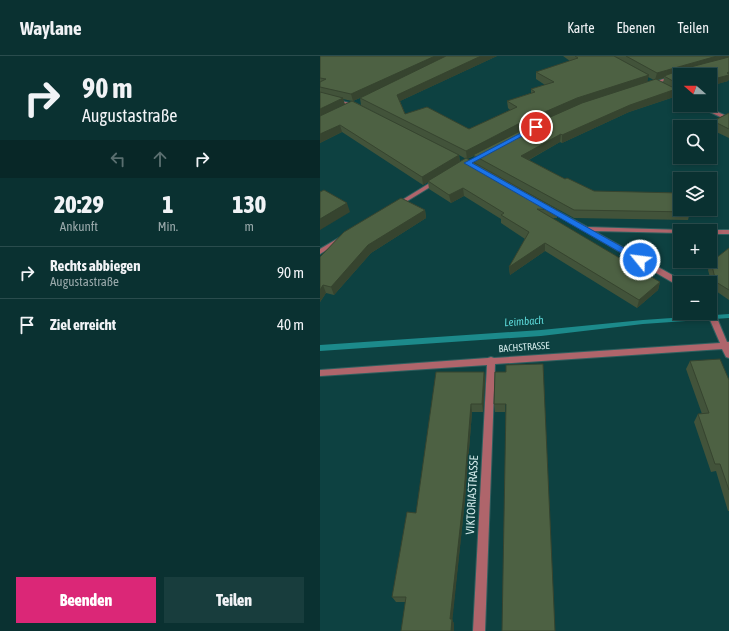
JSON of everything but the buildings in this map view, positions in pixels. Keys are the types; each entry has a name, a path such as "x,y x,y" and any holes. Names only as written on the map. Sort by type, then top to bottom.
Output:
{"street":[{"path":"652,83 673,77"},
{"path":"645,82 652,83 673,94"},
{"path":"320,96 362,108"},
{"path":"348,108 361,102"},
{"path":"713,112 729,119"},
{"path":"389,210 441,179"},
{"path":"544,206 673,279"},
{"path":"585,229 673,231"},
{"path":"717,232 729,232"},
{"path":"320,252 350,233"},
{"path":"714,320 727,344 729,355"},
{"name":"BACHSTRASSE","path":"320,373 727,344"},
{"name":"VIKTORIASTRASSE","path":"479,631 491,360"}],"waterway":[{"name":"Leimbach","path":"320,348 541,333 643,322 729,316"}],"route":[{"path":"536,127 467,163 640,260"}]}
